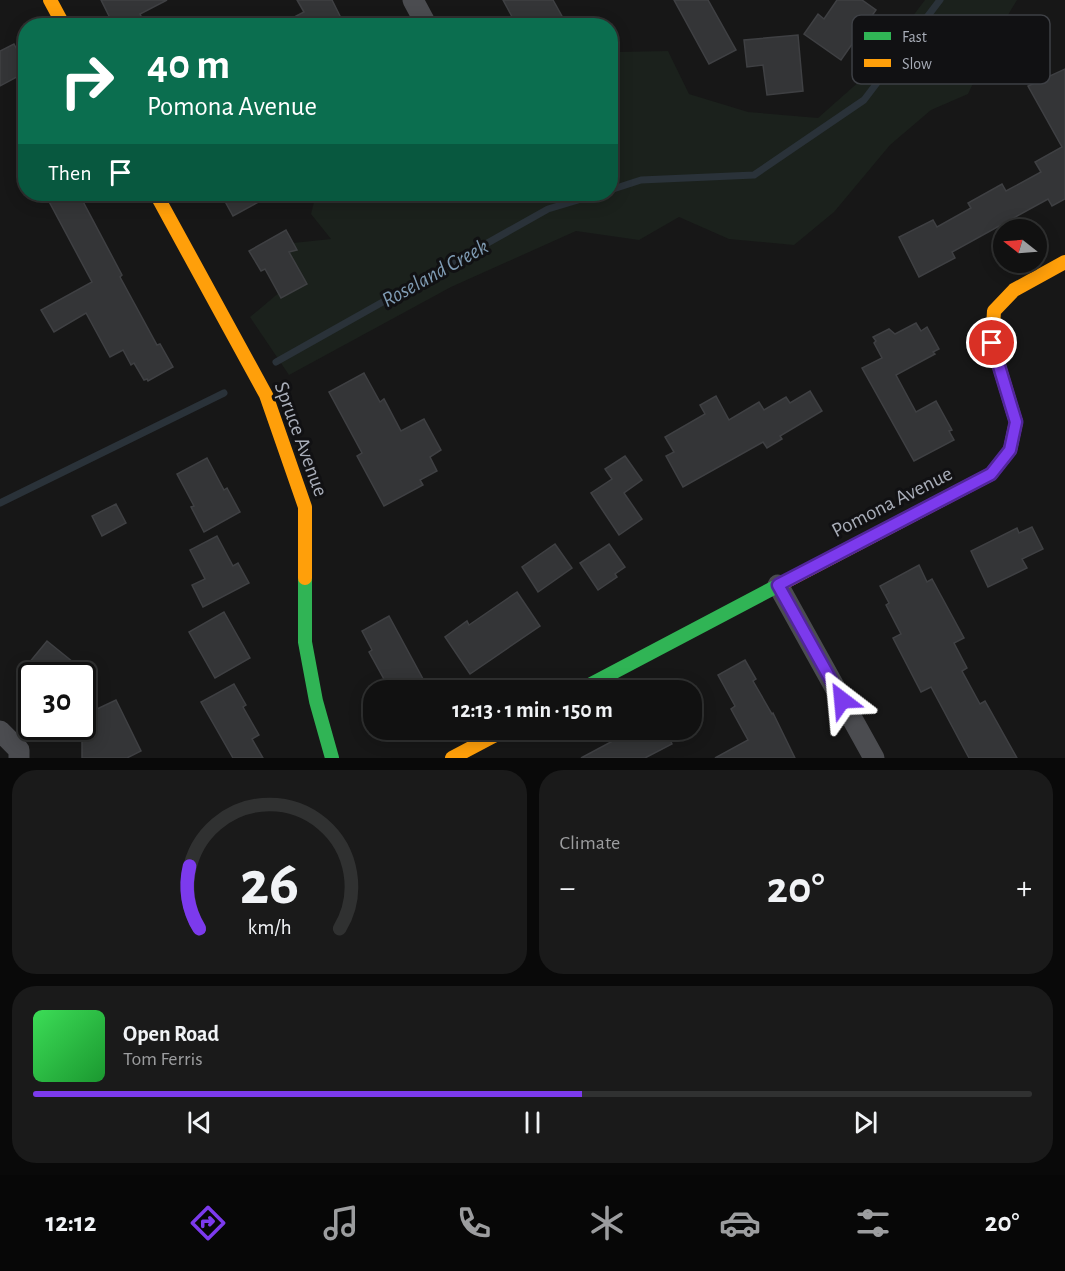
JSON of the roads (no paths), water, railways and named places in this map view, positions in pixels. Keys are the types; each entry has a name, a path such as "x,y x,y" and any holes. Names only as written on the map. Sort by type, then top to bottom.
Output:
{"street":[{"path":"50,0 60,18"},
{"path":"413,0 423,18"},
{"name":"Spruce Avenue","path":"160,201 266,395 305,507 305,642 316,701 332,758"},
{"name":"Pomona Avenue","path":"599,680 991,474 1010,450 1016,422 992,343 994,311 1014,290 1065,262"},
{"path":"778,585 874,758"},
{"path":"0,731 19,750 19,758"},
{"path":"452,758 486,740"}],"waterway":[{"name":"Roseland Creek","path":"929,15 940,0"},
{"name":"Roseland Creek","path":"618,187 641,180 754,175 864,100 876,84"},
{"name":"Roseland Creek","path":"276,362 548,209 575,201"},
{"name":"Roseland Creek","path":"0,503 224,393"}]}
